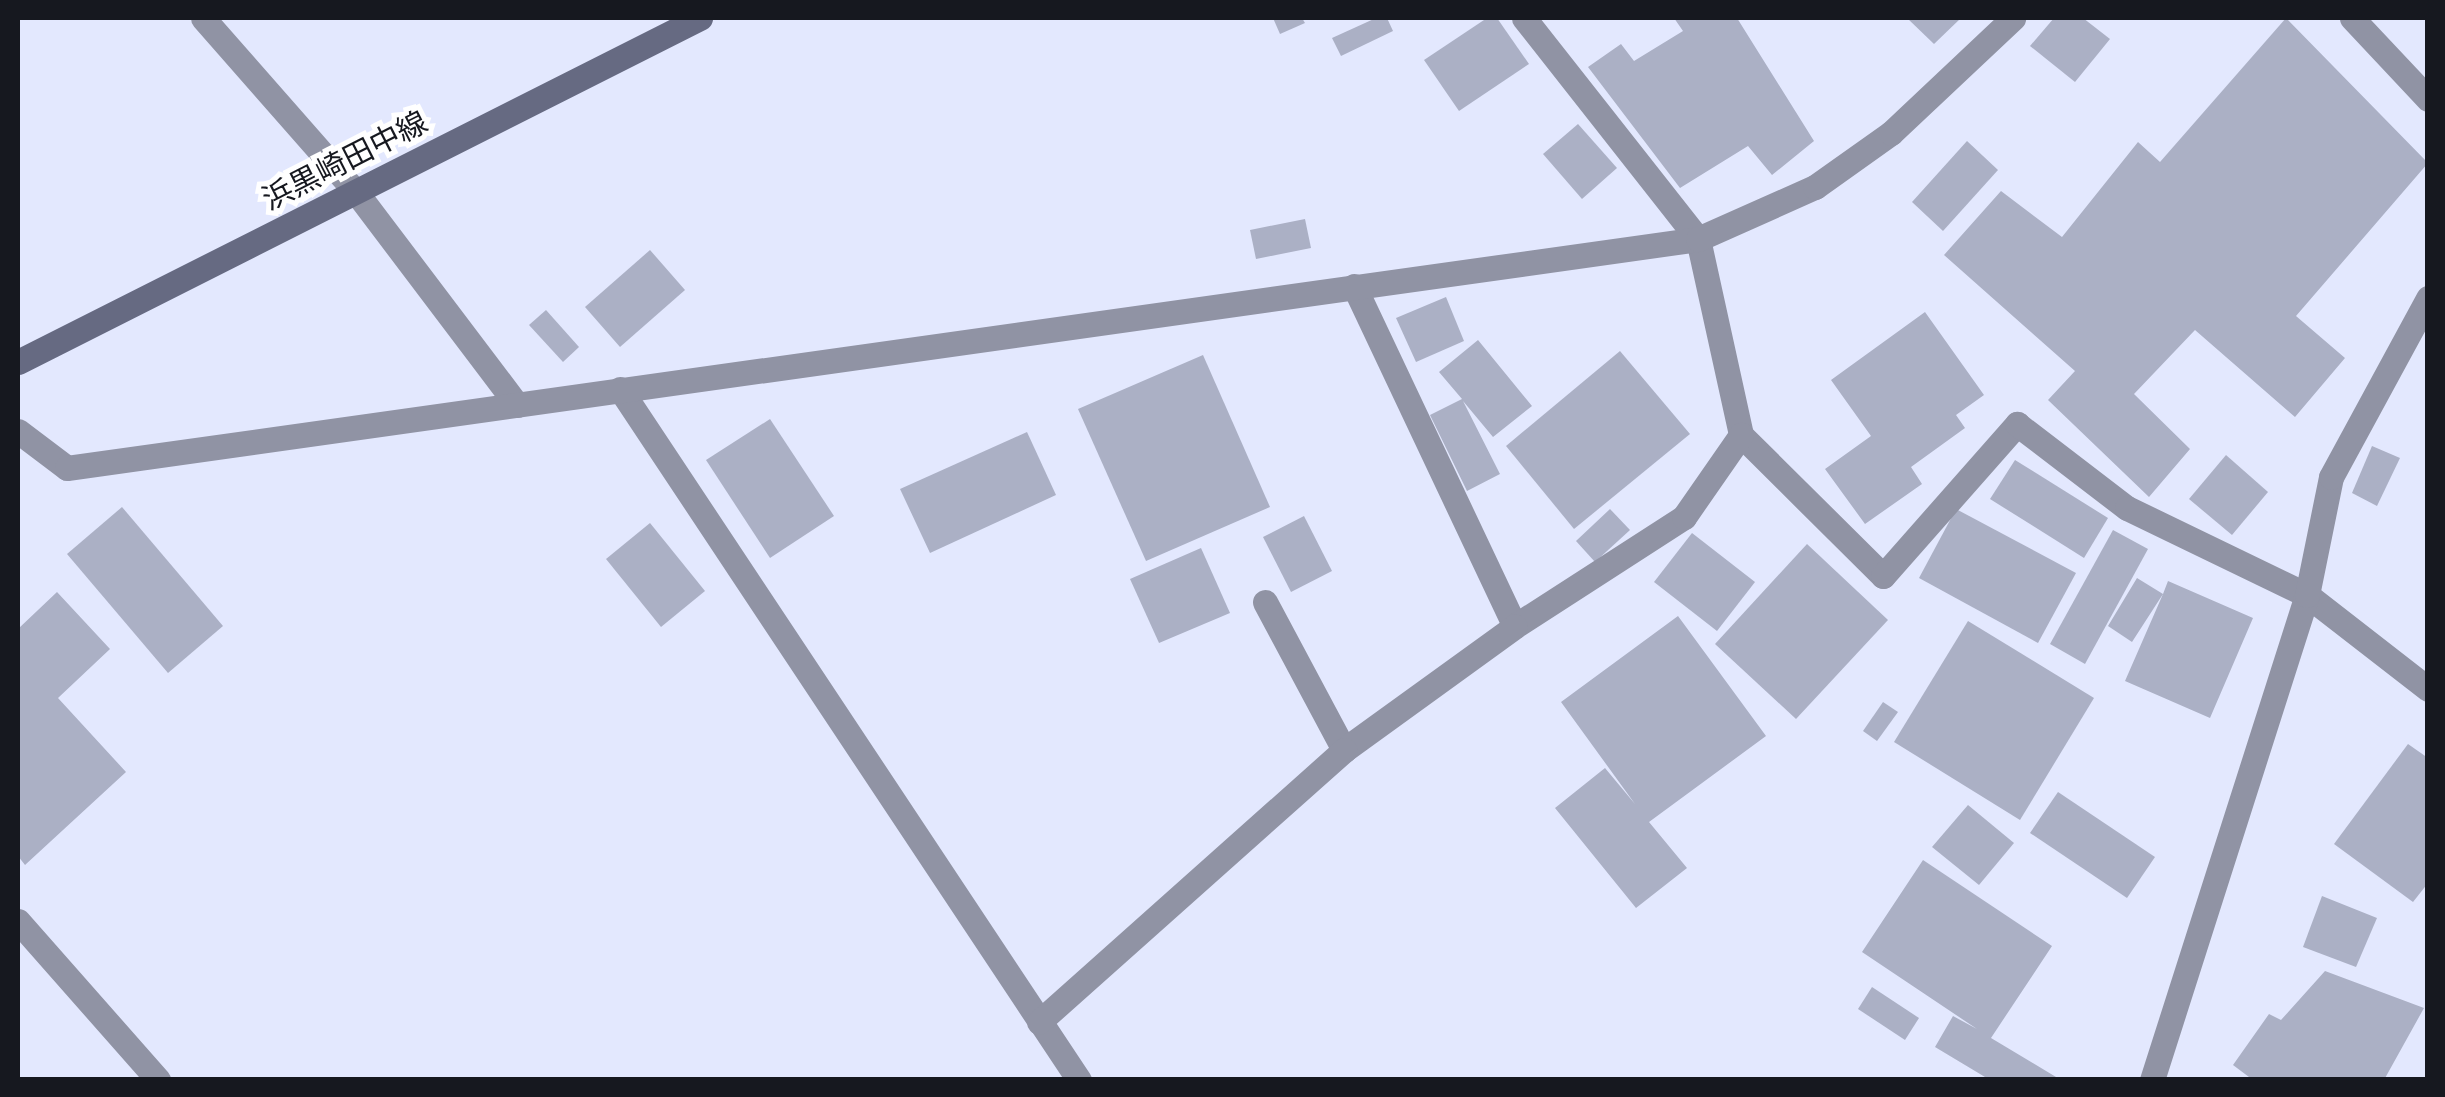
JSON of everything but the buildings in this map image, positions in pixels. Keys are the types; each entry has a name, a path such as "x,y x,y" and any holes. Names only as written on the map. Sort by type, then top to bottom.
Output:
{"main road":[{"name":"浜黒崎田中線","path":"18,362 700,18"}],"street":[{"path":"203,18 356,192 516,405"},
{"path":"1524,18 1698,239 1741,435 1883,576 2017,424 2128,508 2306,595 2428,689"},
{"path":"18,431 68,468 1698,239 1815,187 1890,133 2012,18"},
{"path":"2352,18 2428,99"},
{"path":"1354,286 1514,626"},
{"path":"2152,1080 2306,595 2331,477 2428,298"},
{"path":"620,389 1079,1080"},
{"path":"1039,1022 1344,750 1514,626 1684,517 1741,435"},
{"path":"1265,602 1344,750"},
{"path":"18,922 158,1080"}]}
